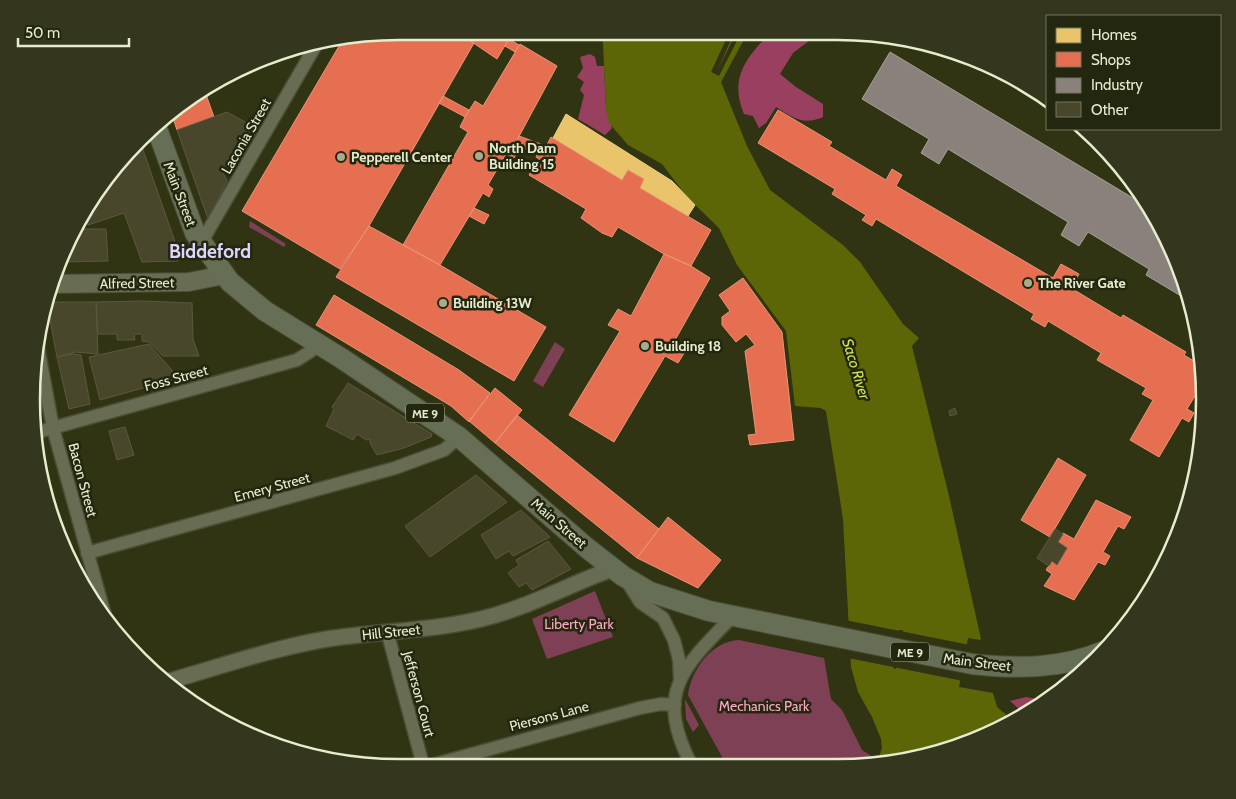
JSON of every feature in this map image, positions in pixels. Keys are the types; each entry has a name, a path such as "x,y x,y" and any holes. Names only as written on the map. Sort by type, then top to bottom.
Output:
{"main road":[{"name":"Main Street","path":"158,133 191,224 201,243 224,275 243,295 460,437 617,572 666,598 733,616 972,664 999,666 1054,665 1087,658"},
{"name":"Alfred Street","path":"59,284 189,282 224,275"}],"street":[{"name":"Laconia Street","path":"201,243 313,51"},
{"name":"Foss Street","path":"42,431 297,360 311,351 316,344"},
{"name":"Bacon Street","path":"42,367 53,428 99,596"},
{"name":"Emery Street","path":"86,553 395,468 444,450 460,437"},
{"name":"Hill Street","path":"174,680 297,645 387,631 445,626 482,619 617,572"},
{"path":"617,572 640,602 663,618 674,640 679,660 680,679"},
{"path":"688,759 681,745 674,716 675,692 680,679 698,652 733,616"},
{"name":"Jefferson Court","path":"387,631 421,759"},
{"name":"Piersons Lane","path":"454,759 630,710 661,704 675,705"}],"green space":[{"path":"250,221 286,244 284,247 249,227"},
{"path":"555,342 565,349 543,387 533,381"},
{"name":"Liberty Park","path":"595,591 613,637 547,659 532,619"},
{"name":"Mechanics Park","path":"739,640 824,658 831,699 842,710 862,750 873,757 836,759 723,759 688,695 693,676 704,658 712,651 729,642"},
{"path":"685,699 699,725 693,732 686,719"}],"shaded area":[{"path":"764,40 810,40 793,53 780,74 796,87 823,104 823,117 809,121 798,119 776,107 766,123 759,128 753,116 744,114 738,90 742,70 753,52"},
{"path":"590,54 595,57 597,66 604,66 606,110 612,128 605,135 578,119 584,95 580,90 584,82 577,77 583,68 580,57"},
{"path":"1026,697 1035,699 1019,709 1010,701"}],"water":[{"name":"Saco River","path":"602,40 744,40 721,82 747,146 770,190 843,245 860,262 903,324 919,338 912,346 949,496 981,639 968,638 959,687 993,693 997,707 1008,716 974,732 930,747 879,756 882,748 881,739 872,717 858,692 851,667 843,519 826,411 821,408 795,406 786,331 737,265 719,228 687,197 662,164 628,145 609,123 606,110","holes":["899,630 903,630 896,669 893,668"]}],"pier":[{"path":"726,40 731,40 717,71 732,40 737,40 719,76 711,72"},
{"path":"845,620 970,645 963,681 848,658"}],"building: Homes":[{"path":"566,114 672,181 695,205 688,216 640,188 644,179 628,170 622,180 553,138"}],"building: Shops":[{"name":"Pepperell Center","path":"400,40 469,40 474,43 369,226 340,269 242,211 340,45"},
{"path":"469,40 508,40 497,59"},
{"path":"508,40 519,45 515,52 505,46"},
{"name":"North Dam Building 15","path":"520,44 557,66 514,146 520,147 514,158 506,154 488,185 493,189 489,197 483,193 440,265 403,245 468,132 460,127 465,117 475,101 483,106"},
{"path":"443,96 469,110 465,117 439,103"},
{"path":"207,97 214,117 177,130 174,120"},
{"name":"The River Gate","path":"778,110 832,142 829,146 886,180 892,169 902,175 896,186 1053,278 1061,264 1079,274 1071,288 1121,318 1123,315 1186,352 1184,355 1194,361 1196,395 1187,409 1194,413 1189,422 1182,418 1159,457 1130,440 1153,400 1142,394 1146,388 1097,360 1101,353 1048,321 1045,327 1031,319 1034,314 876,219 872,226 862,220 866,215 832,194 835,189 758,143"},
{"path":"519,136 546,146 542,154 514,146"},
{"path":"551,137 622,180 628,170 644,179 640,188 711,230 691,266 664,254 618,227 612,237 602,233 581,218 586,209 529,175 539,159 536,157 538,153 542,154"},
{"path":"474,208 489,215 484,224 469,216"},
{"name":"Building 13W","path":"369,226 546,327 514,381 336,277"},
{"name":"Building 18","path":"664,254 691,266 710,278 674,342 686,350 678,363 665,356 614,442 569,415 620,331 608,325 618,309 631,316"},
{"path":"743,278 782,332 794,440 750,445 748,435 756,434 745,351 755,345 746,334 736,342 722,325 722,317 730,311 719,295"},
{"path":"334,295 459,370 490,393 469,422 451,406 316,325"},
{"path":"495,388 522,410 495,443 469,421"},
{"path":"517,415 659,529 637,558 495,443"},
{"path":"1058,458 1086,475 1050,537 1021,520"},
{"path":"1096,500 1131,517 1124,529 1118,526 1103,552 1110,556 1105,565 1098,562 1074,600 1044,586 1052,574 1046,570 1052,561 1057,565 1067,548 1058,542 1063,533 1074,539"},
{"path":"668,517 721,560 698,588 637,558"}],"building: Industry":[{"path":"890,52 1134,199 1159,240 1181,296 1146,275 1149,269 1088,232 1079,246 1061,235 1068,222 948,149 939,164 921,153 929,139 862,99"}],"building: Other":[{"path":"227,112 260,130 232,175 221,168 227,181 208,219 177,130"},
{"path":"142,148 180,256 178,261 142,262 124,213 88,225 88,220 114,181"},
{"path":"83,229 106,229 108,261 67,262"},
{"path":"53,302 96,302 98,354 75,352 57,357 50,317"},
{"path":"96,302 192,303 193,339 199,356 163,356 149,342 142,341 142,334 134,334 135,340 117,340 117,334 98,334"},
{"path":"149,344 179,378 100,400 89,357"},
{"path":"73,354 81,355 90,404 69,409 57,357"},
{"path":"348,383 432,434 431,437 404,448 377,455 370,443 370,439 366,440 357,434 353,440 326,426 334,409 332,407"},
{"path":"955,408 957,414 950,416 949,411"},
{"path":"125,427 134,455 117,460 109,431"},
{"path":"476,475 507,502 430,557 405,526"},
{"path":"521,510 550,537 513,556 509,551 496,559 481,535"},
{"path":"1055,529 1063,534 1058,542 1067,548 1057,565 1052,561 1049,566 1037,558"},
{"path":"548,541 571,569 532,590 526,583 519,587 508,573 519,565 516,560"}],"place":[{"name":"North Dam Building 15","path":"479,156"},
{"name":"Pepperell Center","path":"341,157"},
{"name":"The River Gate","path":"1028,283"},
{"name":"Building 13W","path":"443,303"},
{"name":"Building 18","path":"645,346"}],"district":[{"name":"Biddeford","path":"210,251"}]}
